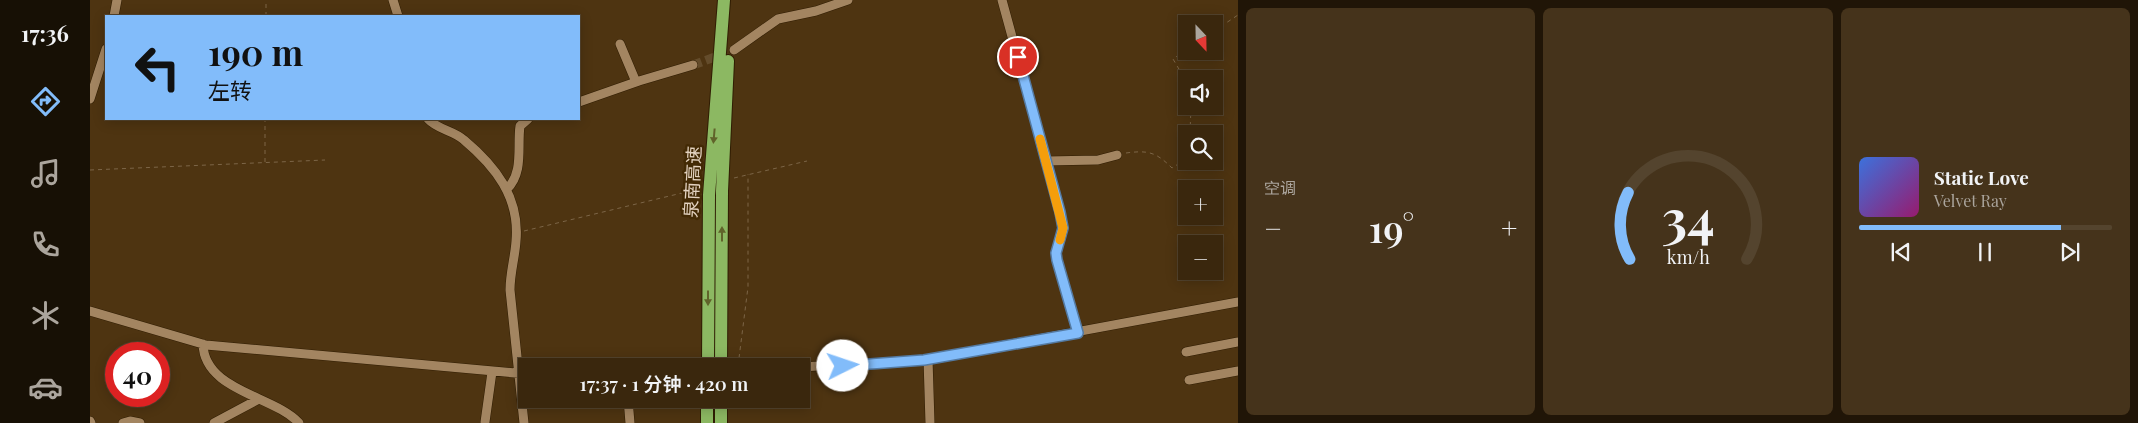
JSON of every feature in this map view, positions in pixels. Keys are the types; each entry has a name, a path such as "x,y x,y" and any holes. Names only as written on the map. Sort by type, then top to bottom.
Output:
{"highway":[{"name":"泉南高速","path":"708,358 709,195 724,0"},
{"name":"泉南高速","path":"721,358 722,191 732,0"},
{"path":"707,408 707,423"},
{"path":"721,408 721,423"}],"street":[{"path":"114,15 116,0"},
{"path":"393,0 398,15"},
{"path":"734,50 778,19 816,11 848,0"},
{"path":"1002,0 1063,228 1056,253 1078,333"},
{"path":"620,44 636,82"},
{"path":"90,99 105,52"},
{"path":"580,102 636,82 693,66"},
{"path":"429,120 434,125 462,137 499,174 507,189 516,221 510,270 510,290 521,358"},
{"path":"507,189 515,180 518,167 520,126 527,120"},
{"path":"1046,161 1098,160 1117,155"},
{"path":"810,367 928,360 1238,302"},
{"path":"90,311 203,344 518,374"},
{"path":"1186,352 1238,342"},
{"path":"203,344 206,361 230,383 257,400 286,413 299,423"},
{"path":"928,360 930,423"},
{"path":"1189,380 1238,371"},
{"path":"485,422 492,372"},
{"path":"220,422 257,400"},
{"path":"524,408 524,423"},
{"path":"629,408 630,423"},
{"path":"123,423 130,421 140,423"}],"path":[{"path":"266,0 266,15"},
{"path":"1223,25 1238,15"},
{"path":"1178,56 1173,59 1179,70"},
{"path":"265,120 265,163"},
{"path":"1117,155 1143,150 1154,153 1172,168 1178,164"},
{"path":"90,170 325,160"},
{"path":"729,179 807,161"},
{"path":"739,358 748,287 748,174"},
{"path":"516,233 682,193"}],"tunnel":[{"path":"693,65 734,50"}],"slow traffic":[{"path":"1040,139 1060,212 1063,228 1060,240"}],"route":[{"path":"843,366 924,360 1078,333 1057,260 1056,253 1063,228 1060,212 1018,57"}]}
